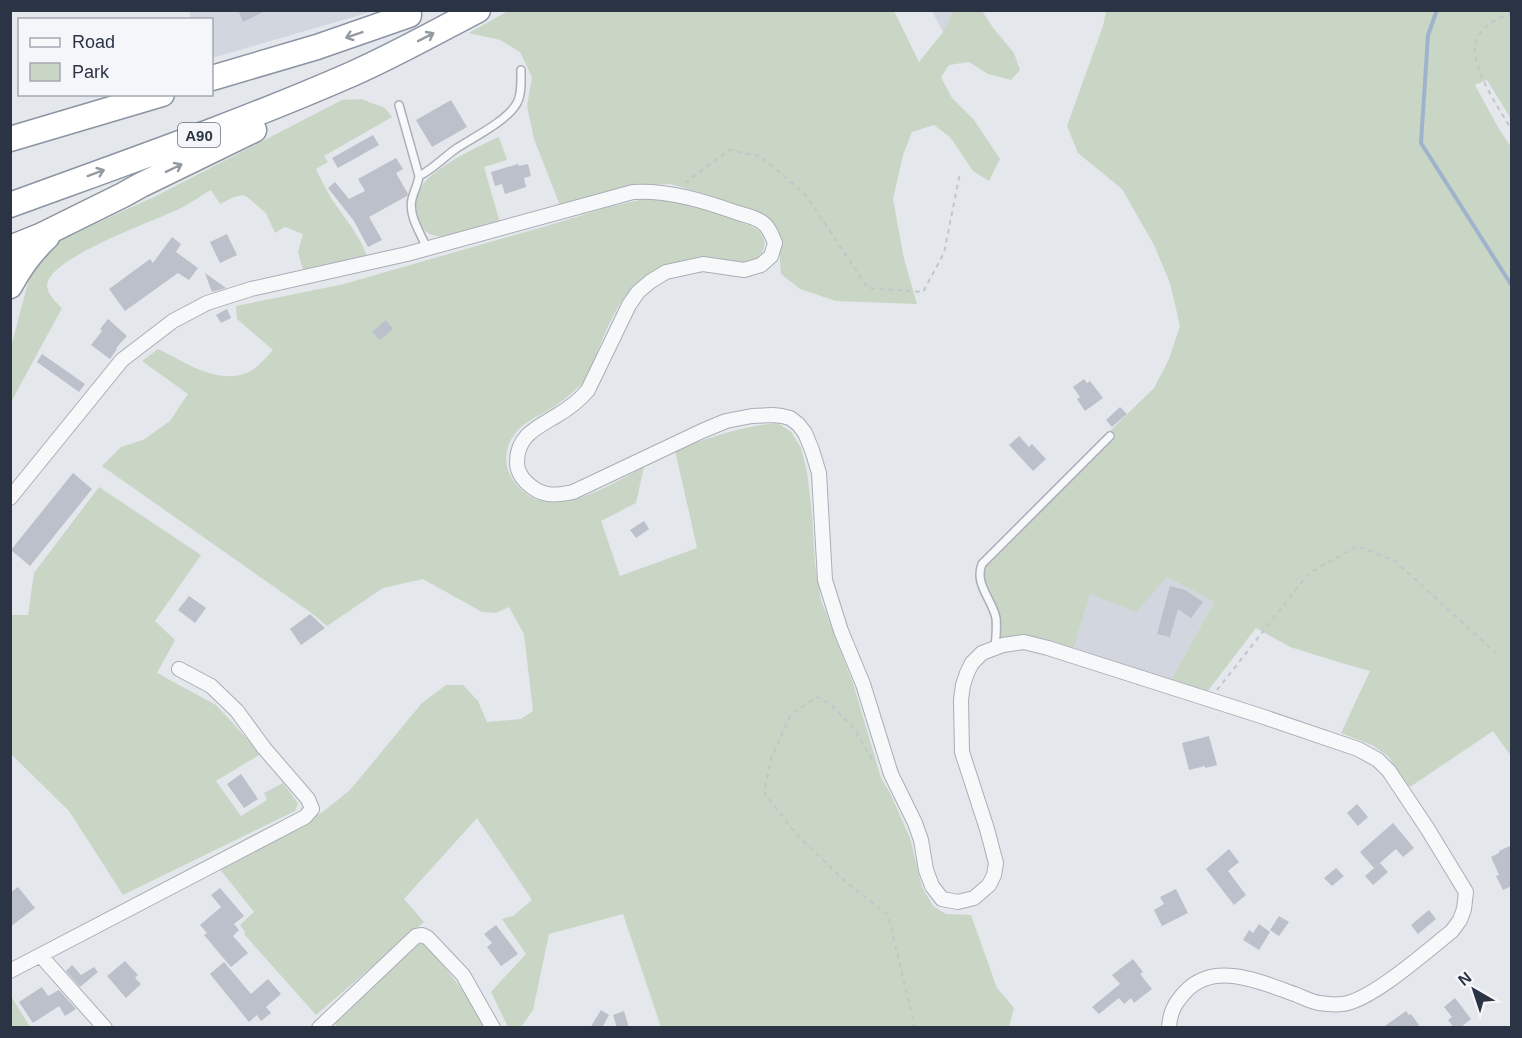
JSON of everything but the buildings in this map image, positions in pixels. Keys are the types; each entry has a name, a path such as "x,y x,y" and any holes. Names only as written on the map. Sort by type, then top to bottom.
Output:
{"highway":[{"name":"Α90","path":"10,205 252,115 354,73 478,10"},
{"path":"213,78 317,47 408,13"},
{"path":"10,248 64,225 213,149 326,95 354,73"},
{"path":"10,139 155,96"},
{"path":"10,131 39,131"},
{"path":"10,286 36,247 64,225"}],"street":[{"path":"10,498 122,360 173,321 207,303 251,289 427,249 633,192 670,193 760,221 771,232 776,243 771,256 760,265 744,270 703,264 666,272 638,292 629,305 588,390 580,400 536,427 524,438 517,451 517,468 523,480 535,490 548,494 573,492 726,421 773,415 790,418 798,424 805,433 819,473 825,580 841,631 863,684 894,780 921,840 926,870 932,886 942,899 958,902 974,898 988,885 994,875 996,862 962,752 961,700 963,685 972,663 982,653 995,647 1024,642 1048,648 1358,749 1378,760 1389,771 1466,892 1460,920 1452,931 1388,981 1363,997 1344,1004 1318,1003 1257,981 1227,975 1208,977 1191,986 1176,1001 1169,1017 1169,1028"},
{"path":"10,971 305,817 312,809 308,799 264,748 237,711 211,686 179,669"},
{"path":"319,1028 419,935 428,938 463,975 493,1028"},
{"path":"40,956 105,1028"}],"lane":[{"path":"419,176 457,148 497,123 509,111 517,102 520,70"},
{"path":"399,105 419,176 411,209 427,249"},
{"path":"995,647 996,617 980,580 982,564 1110,436"}],"path":[{"path":"1512,13 1489,24 1479,34 1474,49 1474,58 1480,73 1512,130"},
{"path":"670,193 729,150 760,156 805,194 868,288 923,292 944,253 960,173"},
{"path":"1210,699 1309,573 1358,546 1395,561 1496,653"},
{"path":"894,780 875,764 855,730 831,705 817,697 791,714 771,759 764,792 796,836 847,883 888,915 915,1028"}],"shaded area":[{"path":"190,10 374,11 213,58 213,18 190,18"},
{"path":"932,11 953,11 943,32"},
{"path":"1167,577 1214,602 1171,680 1074,648 1090,594"}],"green space":[{"path":"508,11 894,11 919,62 943,32 953,11 982,11 1014,53 1020,70 1011,80 988,74 969,62 949,65 941,77 952,98 974,120 1000,159 989,181 973,171 950,137 934,125 912,132 903,155 893,199 904,259 917,304 836,301 800,289 781,274 780,239 772,223 757,211 670,184 636,186 561,208 534,139 527,106 532,77 520,52 500,40 469,33"},
{"path":"1106,11 1511,11 1511,119 1487,80 1475,85 1511,147 1511,756 1493,731 1410,787 1389,757 1372,745 1341,733 1370,671 1290,647 1256,628 1207,692 1171,680 1214,602 1167,577 1136,612 1090,594 1074,648 1044,640 1001,640 998,614 985,584 985,566 1116,437 1110,431 1154,388 1169,359 1180,326 1170,283 1154,245 1122,189 1078,153 1067,126 1103,26"},
{"path":"361,99 385,108 392,117 324,156 328,162 316,169 331,198 357,235 368,259 351,260 303,270 298,252 303,234 285,227 275,233 266,213 247,197 243,195 234,197 220,204 211,190 179,209 83,252 53,274 47,285 48,292 62,308 11,402 11,347 30,275 47,246 156,196 342,100"},
{"path":"499,137 507,160 484,167 501,226 444,237 428,233 422,227 416,205 418,193 424,183 439,169"},
{"path":"649,198 688,205 744,223 763,236 765,244 763,251 756,261 701,258 681,261 654,271 639,281 617,309 584,382 558,404 525,424 512,438 506,459 510,475 526,494 542,501 559,502 577,499 595,492 644,467 636,503 601,521 620,576 697,548 675,450 752,427 778,423 791,432 801,448 807,472 815,564 821,600 853,683 881,778 910,838 922,887 933,906 946,914 971,915 997,988 1014,1008 1009,1027 661,1027 623,914 549,934 533,1010 521,1027 508,1027 491,992 526,954 502,919 513,916 532,900 477,818 404,899 424,922 316,1015 244,934 240,925 254,912 219,868 281,837 324,811 350,790 422,703 446,685 463,685 478,701 487,722 521,719 533,711 524,634 509,607 496,613 482,612 423,579 383,588 327,626 102,466 121,447 143,440 170,421 188,394 142,361 158,349 202,371 237,376 259,365 273,350 237,319 236,306 344,284 608,207"},
{"path":"99,487 201,555 155,621 175,640 157,673 216,705 261,754 216,781 241,816 267,800 264,793 283,783 298,803 295,811 123,895 69,811 11,754 11,615 28,615 34,573"},
{"path":"420,941 427,945 472,1002 484,1027 338,1028 334,1023 414,942"},
{"path":"11,996 30,1027 11,1027"}],"waterway":[{"path":"1437,10 1428,35 1421,143 1512,286"}]}
